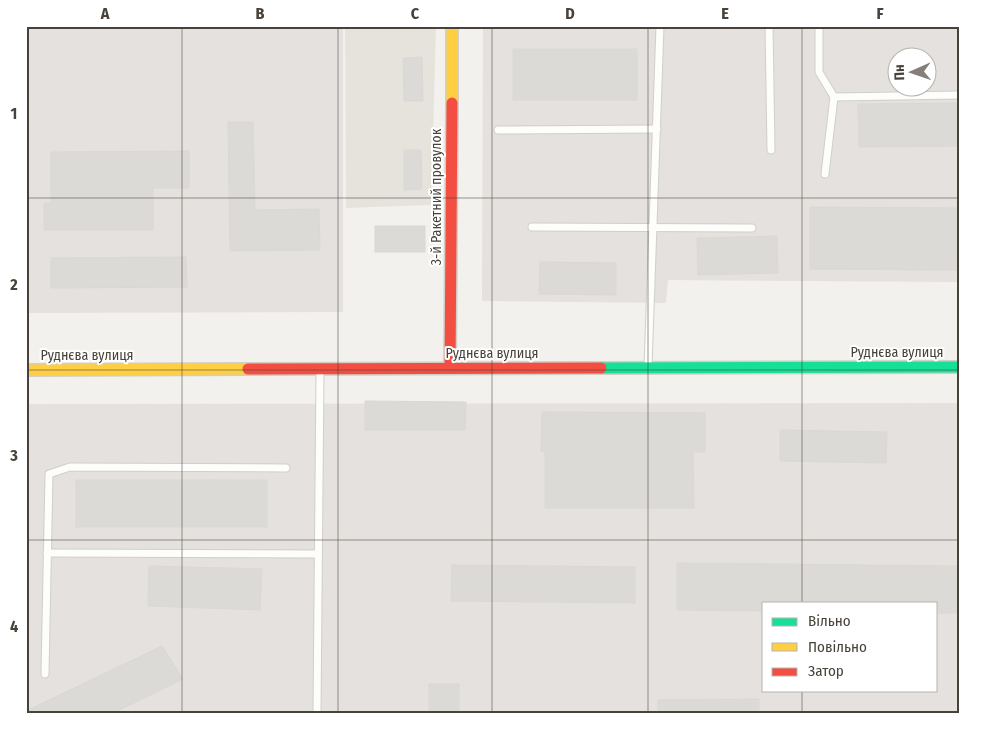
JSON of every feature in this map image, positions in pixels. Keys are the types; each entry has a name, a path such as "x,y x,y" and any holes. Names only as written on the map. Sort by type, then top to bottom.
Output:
{"street":[{"name":"3-й Ракетний провулок","path":"450,368 452,26"},
{"name":"Руднєва вулиця","path":"26,370 959,367"}],"lane":[{"path":"648,368 660,26"},
{"path":"768,26 771,150"},
{"path":"819,26 819,72 834,97 825,174"},
{"path":"834,97 959,96"},
{"path":"498,130 657,128"},
{"path":"532,227 752,228"},
{"path":"317,713 320,369"},
{"path":"45,674 48,474 70,468 286,468"},
{"path":"47,553 318,554"}],"shaded area":[{"path":"26,26 343,26 343,312 26,313"},
{"path":"345,26 436,26 431,205 346,208"},
{"path":"483,26 959,26 959,282 668,280 666,303 482,301"},
{"path":"959,403 959,713 26,713 26,404"}],"building":[{"path":"513,49 637,49 637,100 513,100"},
{"path":"422,57 423,101 404,101 403,58"},
{"path":"959,103 959,146 859,147 858,104"},
{"path":"228,122 253,122 255,210 319,209 320,250 230,251"},
{"path":"404,150 421,150 422,189 404,190"},
{"path":"189,151 189,188 153,188 153,230 44,230 44,203 51,203 51,152"},
{"path":"810,207 959,208 959,270 810,269"},
{"path":"375,226 425,226 425,252 375,252"},
{"path":"777,236 778,273 698,275 697,238"},
{"path":"186,257 187,287 51,288 51,258"},
{"path":"540,262 616,263 616,295 539,294"},
{"path":"365,401 466,402 465,430 365,430"},
{"path":"542,412 705,413 705,452 693,452 694,508 545,508 545,451 541,451"},
{"path":"780,430 887,432 886,463 780,461"},
{"path":"76,480 267,480 267,527 76,527"},
{"path":"677,563 959,566 959,613 938,613 938,602 762,602 762,611 677,610"},
{"path":"452,565 635,567 635,603 451,601"},
{"path":"149,566 262,569 260,610 148,606"},
{"path":"162,646 183,679 113,713 26,713 26,711"},
{"path":"429,684 459,684 459,713 429,713"},
{"path":"759,699 759,713 658,713 658,700"}],"traffic: fast":[{"path":"601,368 959,367"}],"traffic: slow":[{"path":"452,26 452,103"},
{"path":"26,370 248,369"}],"traffic: jam":[{"path":"450,368 452,103"},
{"path":"248,369 601,368"}]}
